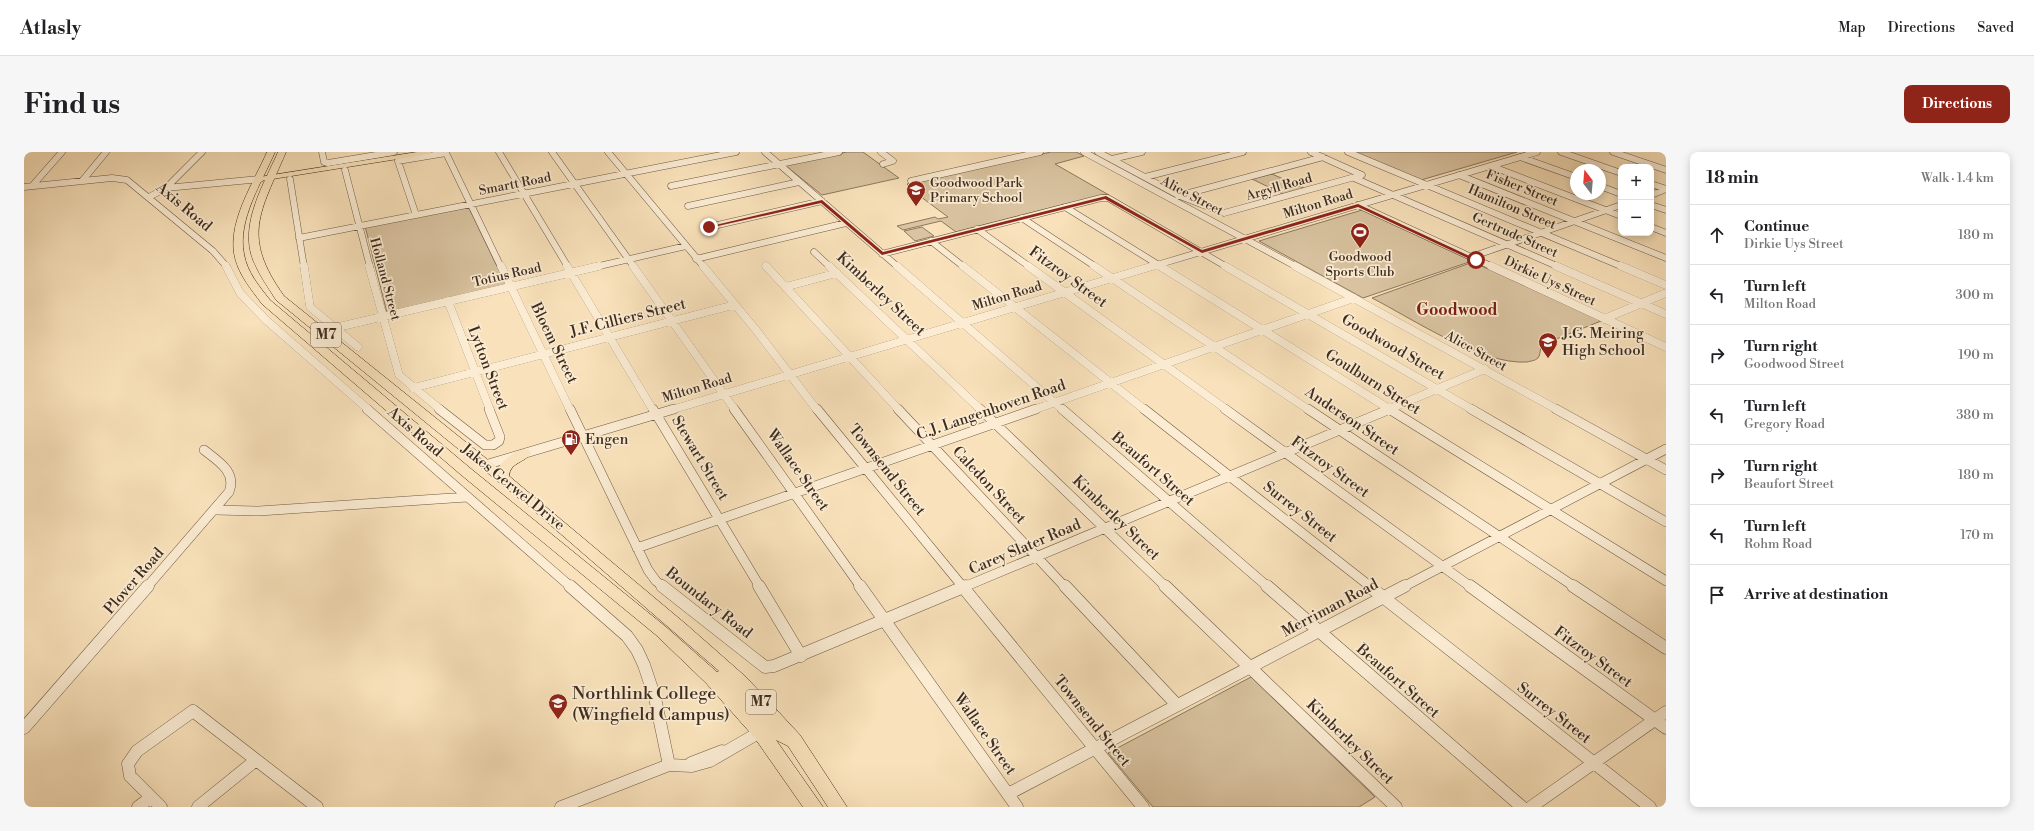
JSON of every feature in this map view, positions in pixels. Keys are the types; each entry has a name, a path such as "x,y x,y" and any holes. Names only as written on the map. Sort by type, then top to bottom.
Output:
{"highway":[{"name":"Jakes Gerwel Drive","path":"271,152 263,178 252,239 256,261 270,286 280,298 502,478 666,614 745,685 778,720 795,742 838,807"},
{"name":"Jakes Gerwel Drive","path":"282,152 263,178 245,214 238,241 239,253 247,277 266,302 557,547 661,631 712,678 760,732 814,807"},
{"path":"424,435 434,438 471,466 485,465"},
{"path":"502,478 506,465 525,453"},
{"path":"485,465 482,470 483,476 549,532 557,547"},
{"path":"666,614 675,633 752,708 760,719 760,732 778,733 795,742"}],"main road":[{"path":"263,178 409,152"},
{"path":"263,178 429,152"}],"street":[{"path":"32,186 62,152"},
{"path":"82,180 106,152"},
{"path":"149,197 166,188 202,152"},
{"path":"322,152 324,162 328,163 394,152"},
{"path":"416,215 398,162 402,159 445,152"},
{"name":"Bloem Street","path":"445,152 637,548"},
{"name":"Stewart Street","path":"499,152 801,656"},
{"name":"Wallace Street","path":"552,152 1017,807"},
{"name":"Townsend Street","path":"608,152 1143,807"},
{"name":"Smartt Road","path":"299,238 736,152"},
{"name":"Beaufort Street","path":"765,152 1522,807"},
{"path":"671,186 839,152"},
{"path":"881,152 893,161 883,164"},
{"path":"911,181 1040,152"},
{"name":"Alice Street","path":"1084,152 1485,369 1647,458 1666,470"},
{"name":"Alice Street","path":"1098,152 1180,196"},
{"path":"1112,159 1142,152"},
{"path":"1145,177 1243,152"},
{"path":"1311,152 1324,157"},
{"name":"Hamilton Street","path":"1348,152 1666,285"},
{"name":"Milton Road","path":"485,465 1537,152"},
{"path":"1561,152 1618,172"},
{"path":"1613,152 1666,170"},
{"path":"1170,198 1324,157"},
{"name":"Argyll Road","path":"1180,196 1217,212 1229,213 1354,178 1361,174 1324,157"},
{"path":"1520,157 1570,175"},
{"path":"1491,166 1618,215"},
{"name":"Holland Street","path":"345,170 382,316 399,376 485,445 497,443"},
{"name":"Fisher Street","path":"1459,175 1666,258"},
{"name":"Axis Road","path":"24,187 82,180 112,178 124,179 149,197 213,251 228,269 240,293 266,320 627,636 638,649 646,664 669,765"},
{"path":"166,188 263,178"},
{"name":"Gertrude Street","path":"1354,178 1666,314"},
{"path":"290,179 310,307 358,347"},
{"path":"688,206 799,182"},
{"path":"1654,185 1666,189"},
{"path":"1606,188 1618,193"},
{"path":"1654,194 1666,189"},
{"name":"Goodwood Street","path":"1065,207 1106,198 1202,252 1666,522"},
{"path":"709,227 822,201"},
{"name":"Dirkie Uys Street","path":"1358,205 1666,347"},
{"path":"1471,257 1618,206"},
{"path":"1654,206 1666,210"},
{"path":"882,254 1065,207"},
{"name":"Goulburn Street","path":"1065,207 1666,581"},
{"name":"Anderson Street","path":"1022,218 1666,648"},
{"path":"696,258 846,223"},
{"path":"1654,228 1666,233"},
{"name":"Fitzroy Street","path":"978,230 1666,728"},
{"name":"Surrey Street","path":"931,241 1650,807"},
{"name":"Totius Road","path":"334,328 686,246"},
{"name":"Kimberley Street","path":"814,252 1396,807"},
{"name":"Caledon Street","path":"766,266 932,446 1177,705"},
{"path":"785,287 837,273"},
{"path":"1604,319 1666,293"},
{"name":"C.J. Langenhoven Road","path":"637,548 1112,384 1354,298"},
{"name":"Lytton Street","path":"448,301 500,437 497,443"},
{"name":"J.F. Cilliers Street","path":"413,388 734,305"},
{"name":"Carey Slater Road","path":"774,666 964,588 1485,369"},
{"name":"Merriman Road","path":"1008,794 1666,449"},
{"name":"Plover Road","path":"24,728 227,496 231,487 231,478 204,450"},
{"path":"216,510 259,511 467,497"},
{"name":"Boundary Road","path":"637,548 648,570 656,581 762,665 765,667 774,666"},
{"path":"161,807 150,798 130,776 128,764 137,751 193,711 317,807"},
{"path":"1531,807 1666,712"},
{"path":"562,807 669,765 698,766 710,762 727,750 760,732"},
{"path":"198,807 256,760"},
{"path":"138,807 150,798"}],"shaded area":[{"path":"847,152 863,152 899,178 822,195 786,166 788,164"},
{"path":"1051,152 1076,152 1084,156 1055,164 1109,195 1103,195 956,232 941,221 903,230 897,226 935,217 938,219 948,217 913,191 907,184"},
{"path":"1353,152 1517,152 1421,180"},
{"path":"1272,174 1306,189 1285,195 1252,179"},
{"path":"468,206 506,285 387,313 365,226"},
{"name":"Goodwood Sports Club","path":"1362,210 1472,261 1363,298 1259,241"},
{"path":"922,227 934,236 915,241 904,231"},
{"path":"1473,262 1601,321 1544,344 1541,347 1539,357 1535,360 1527,362 1509,361 1469,349 1372,298"},
{"path":"1251,677 1375,797 1359,807 1153,807 1108,753"}],"place":[{"name":"Goodwood Park Primary School","path":"916,207"},
{"name":"Goodwood Sports Club","path":"1360,249"},
{"name":"J.G. Meiring High School","path":"1548,359"},
{"name":"Engen","path":"571,456"},
{"name":"Northlink College (Wingfield Campus)","path":"558,720"}],"district":[{"name":"Goodwood","path":"1457,310"}],"route":[{"path":"709,227 822,201 882,254 1084,202 1108,198 1202,252 1358,205 1476,260"}]}
